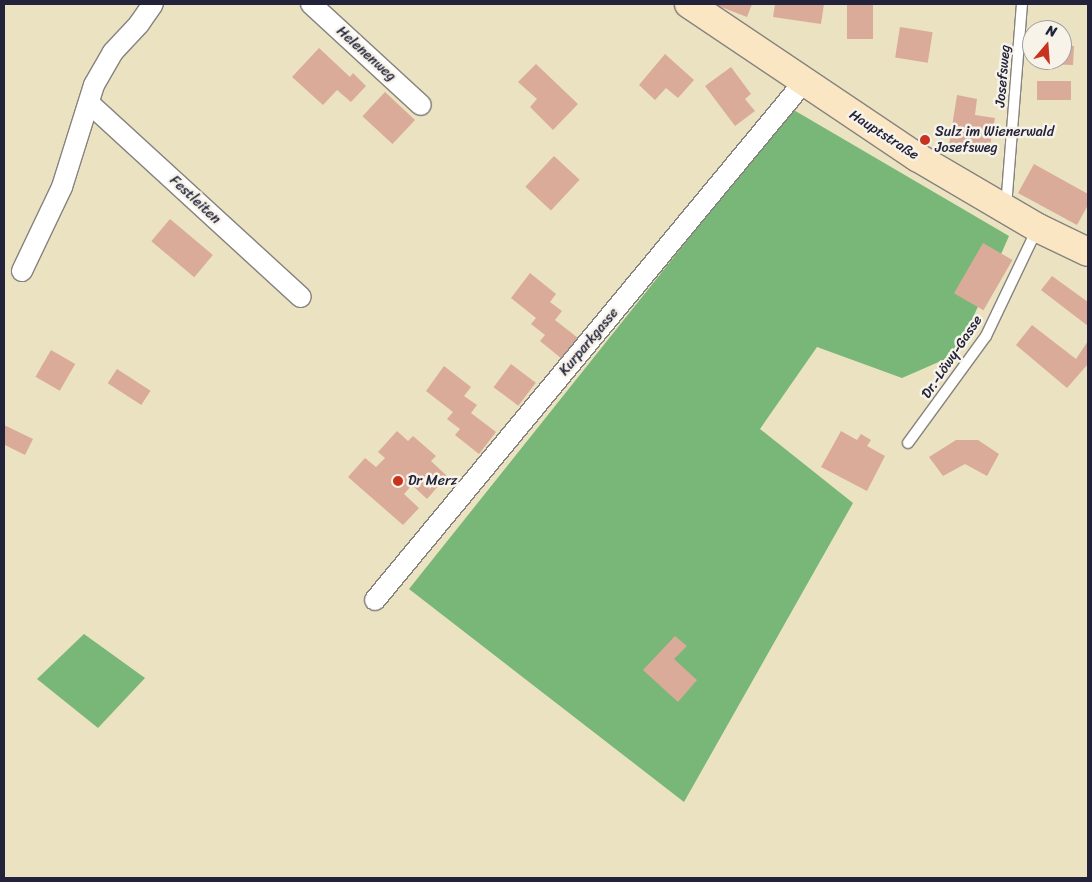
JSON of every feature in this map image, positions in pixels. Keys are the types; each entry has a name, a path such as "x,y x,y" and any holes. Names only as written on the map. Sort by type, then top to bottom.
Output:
{"main road":[{"name":"Hauptstraße","path":"689,4 804,83 917,157 1038,228 1088,252"}],"street":[{"path":"22,271 62,186 94,85 113,52 139,24 153,4"},
{"name":"Helenenweg","path":"310,4 421,105"},
{"name":"Kurparkgasse","path":"375,600 804,83"},
{"name":"Festleiten","path":"89,103 301,297"}],"lane":[{"name":"Josefsweg","path":"1006,210 1022,4"},
{"name":"Dr.-Löwy-Gasse","path":"908,443 986,336 1038,228"}],"green space":[{"path":"792,109 1009,236 957,354 902,378 817,347 760,429 853,503 684,802 409,589"},
{"path":"84,634 145,678 98,728 37,679"}],"building":[{"path":"713,4 752,4 747,17"},
{"path":"775,4 824,4 821,24 773,17"},
{"path":"847,4 873,4 873,39 847,39"},
{"path":"900,27 933,32 928,63 895,58"},
{"path":"1072,46 1074,46 1072,65"},
{"path":"319,48 350,77 353,73 366,86 351,102 337,90 323,105 292,77"},
{"path":"665,54 694,80 678,98 666,88 655,100 639,85"},
{"path":"536,64 578,104 553,130 530,107 537,99 518,82"},
{"path":"731,67 751,94 745,99 755,111 735,126 705,86"},
{"path":"1037,81 1071,81 1071,100 1037,100"},
{"path":"385,92 415,120 392,144 362,116"},
{"path":"957,95 977,99 975,115 995,118 989,151 949,145"},
{"path":"554,156 580,180 551,211 525,187"},
{"path":"1034,164 1088,194 1088,205 1077,225 1018,193"},
{"path":"170,219 213,255 194,277 151,241"},
{"path":"983,243 1012,260 983,310 954,293"},
{"path":"530,273 556,294 550,302 562,311 555,320 578,338 562,359 540,341 545,335 531,324 536,318 511,298"},
{"path":"1052,276 1088,302 1088,326 1041,290"},
{"path":"1032,325 1076,359 1088,341 1088,364 1067,388 1016,345"},
{"path":"51,350 75,364 60,391 36,377"},
{"path":"511,364 536,383 518,406 494,387"},
{"path":"444,366 471,387 464,396 477,405 471,413 496,432 479,454 455,435 460,429 447,419 453,412 426,391"},
{"path":"117,369 151,391 141,405 108,383"},
{"path":"4,425 33,439 25,455 5,445 4,448"},
{"name":"Dr Merz","path":"397,431 408,441 413,436 436,456 431,461 447,476 427,499 412,485 404,494 419,508 403,525 348,477 365,458 376,467 385,458 378,452"},
{"path":"841,431 857,440 861,434 871,440 867,446 885,456 867,491 821,467"},
{"path":"956,440 978,440 999,454 987,476 965,464 943,476 929,457"},
{"path":"675,636 687,646 674,659 697,680 678,702 643,670"}],"place":[{"name":"Sulz im Wienerwald Josefsweg","path":"925,140"},
{"name":"Dr Merz","path":"398,481"}]}
